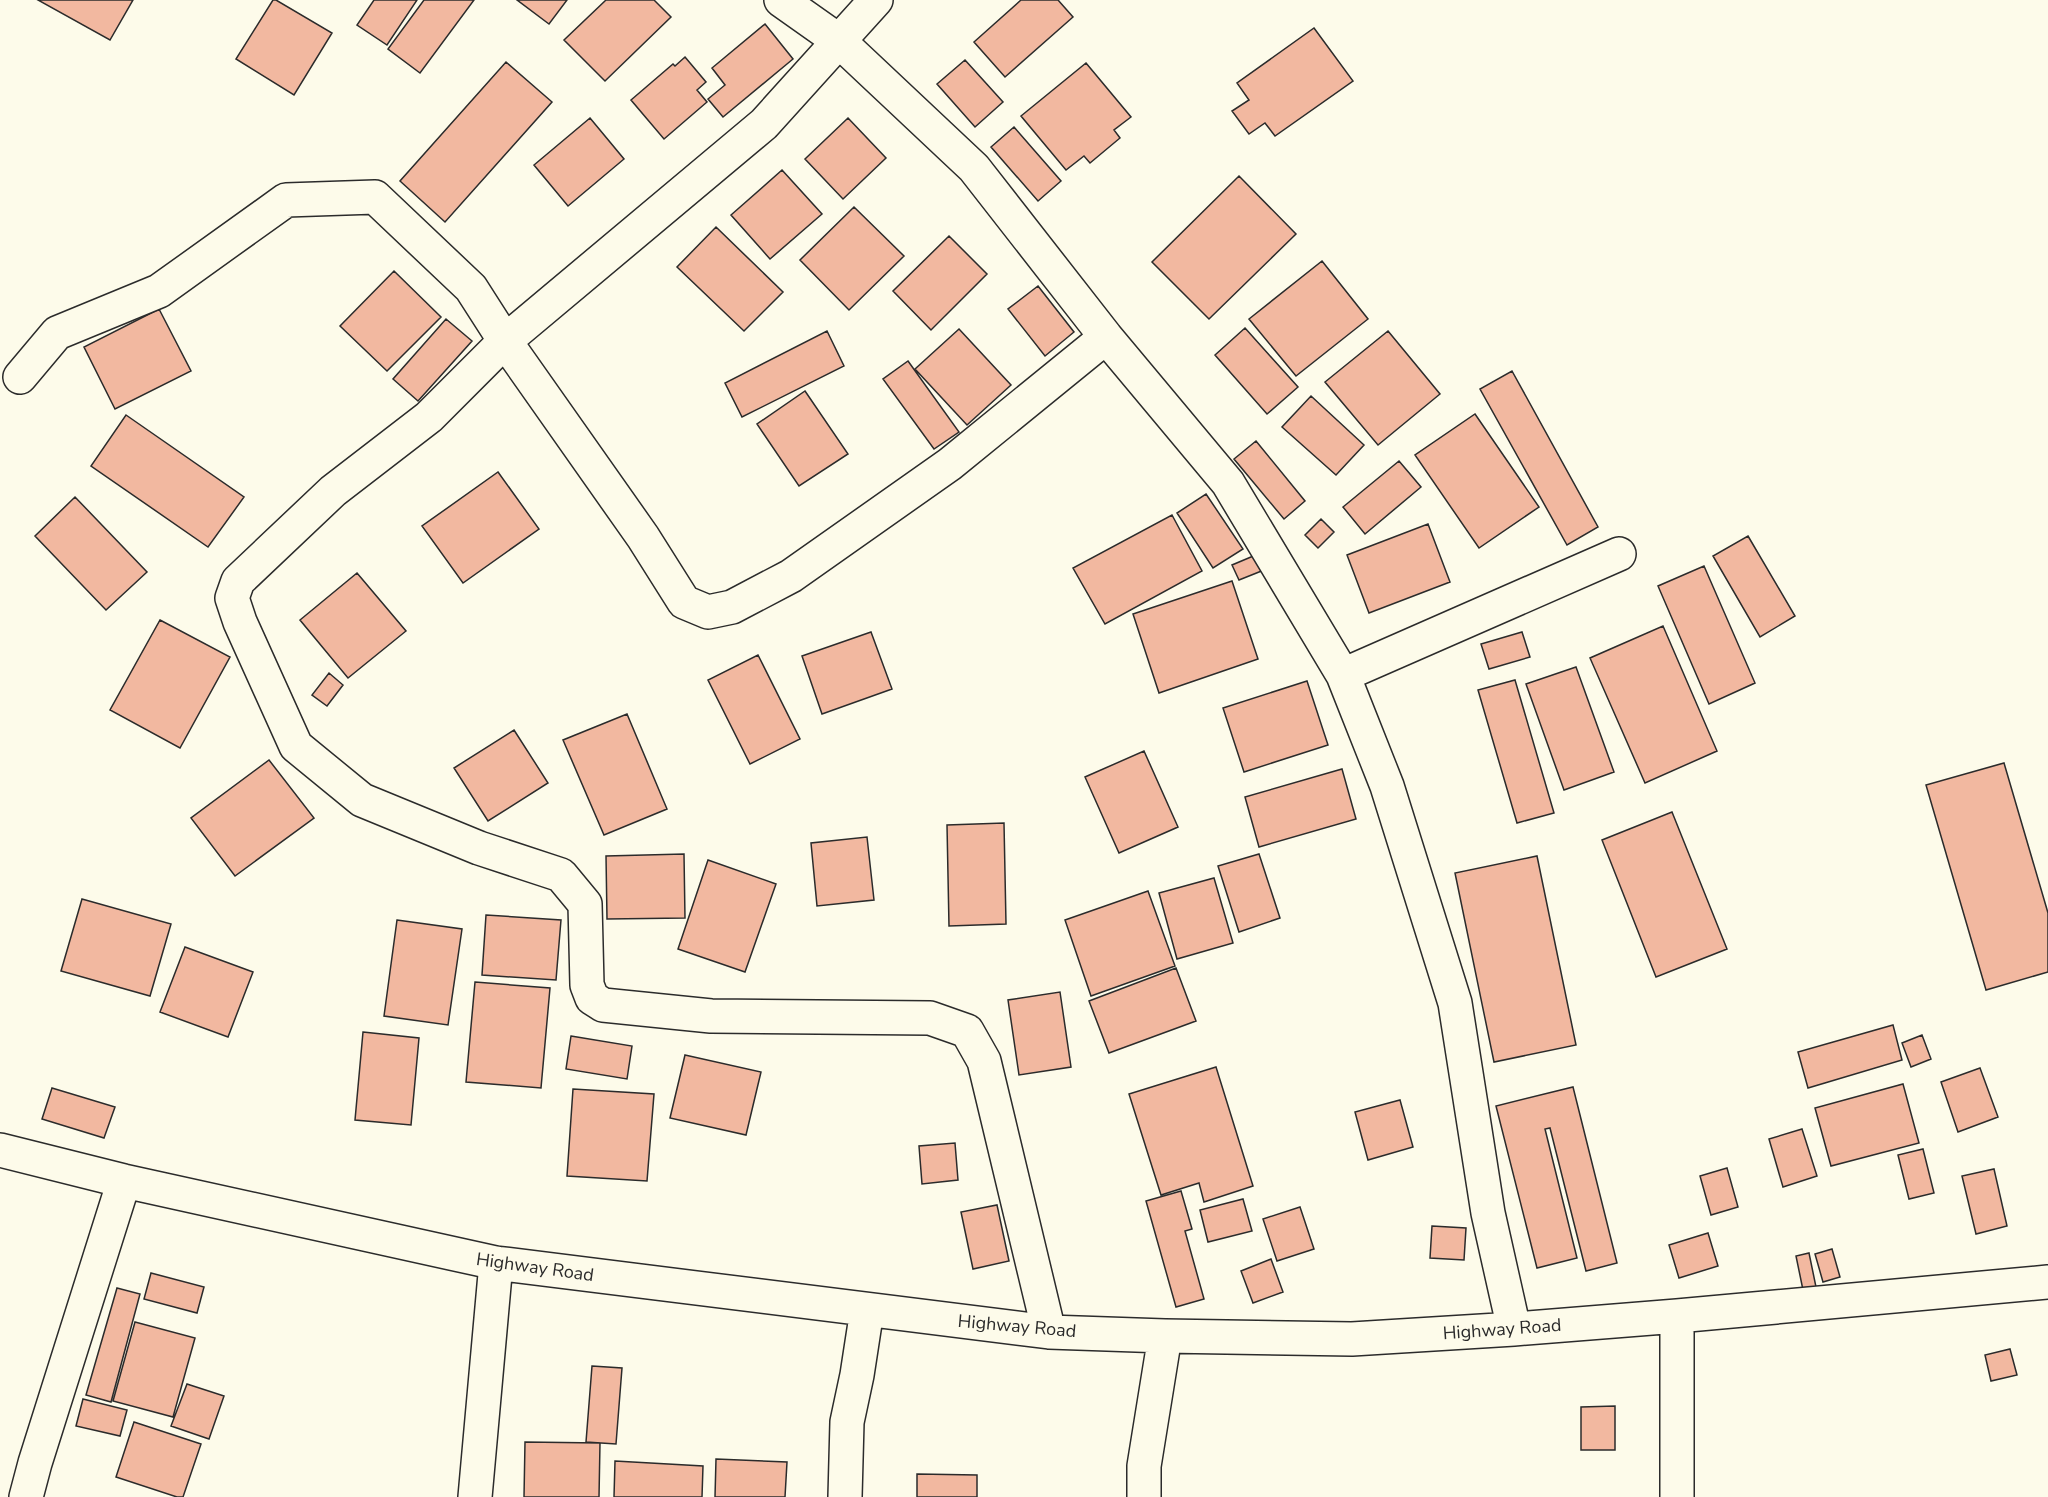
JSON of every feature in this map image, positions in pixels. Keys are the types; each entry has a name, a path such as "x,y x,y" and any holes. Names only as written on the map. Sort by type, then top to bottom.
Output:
{"street":[{"path":"781,0 839,41 974,168 1107,337 1228,483 1343,675 1387,786 1455,1003 1488,1213 1514,1329"},
{"path":"876,0 764,124 505,341 429,417 333,491 238,581 232,598 240,622 296,746 362,800 479,848 561,874 585,904 587,985 592,998 603,1005 711,1016 930,1018 967,1030 984,1061 1049,1332"},
{"path":"20,377 57,333 159,291 286,200 375,197 471,288 505,341 643,537 684,602 708,612 732,607 791,576 950,464 1107,337"},
{"path":"1343,675 1619,554"},
{"name":"Highway Road","path":"0,1150 124,1181 496,1263 1049,1332 1352,1339 1677,1316 2048,1281"},
{"path":"26,1497 124,1181"},
{"path":"475,1497 496,1263"},
{"path":"845,1497 847,1422 867,1310"},
{"path":"1677,1316 1677,1497"},
{"path":"1144,1497 1144,1466 1166,1336"}],"building":[{"path":"38,0 133,0 110,40"},
{"path":"273,0 332,33 294,95 236,59"},
{"path":"374,0 417,0 387,45 357,25"},
{"path":"424,0 474,0 420,73 388,49"},
{"path":"517,0 567,0 549,24"},
{"path":"606,0 654,0 671,17 605,81 564,40"},
{"path":"1021,0 1058,0 1073,17 1005,77 974,42"},
{"path":"765,24 793,59 723,117 708,99 725,85 712,68"},
{"path":"1314,28 1353,81 1275,136 1265,123 1249,134 1232,111 1249,100 1237,83"},
{"path":"685,57 706,82 697,90 707,102 664,139 631,100 673,64 675,66"},
{"path":"965,60 1003,102 975,127 937,84"},
{"path":"506,62 552,102 445,222 400,181"},
{"path":"1086,63 1131,117 1114,130 1120,138 1090,163 1084,156 1066,170 1021,116"},
{"path":"590,118 624,159 568,206 534,165"},
{"path":"848,118 886,158 843,199 805,159"},
{"path":"1014,127 1061,181 1038,201 991,147"},
{"path":"782,170 822,214 770,259 731,215"},
{"path":"1239,176 1296,234 1209,319 1152,262"},
{"path":"854,207 904,256 849,310 800,260"},
{"path":"716,227 783,292 744,331 677,267"},
{"path":"949,236 987,274 931,330 893,291"},
{"path":"1322,261 1368,319 1296,376 1249,319"},
{"path":"394,271 441,317 387,371 340,326"},
{"path":"1038,286 1074,332 1045,356 1008,309"},
{"path":"159,309 191,371 115,409 84,347"},
{"path":"446,319 472,341 418,401 393,379"},
{"path":"1245,328 1298,387 1267,414 1215,355"},
{"path":"959,329 1011,385 967,425 915,369"},
{"path":"827,331 844,366 742,417 725,383"},
{"path":"1388,331 1440,394 1378,445 1325,382"},
{"path":"908,361 959,432 934,449 883,379"},
{"path":"1512,371 1598,527 1567,545 1480,389"},
{"path":"805,391 848,454 799,486 757,424"},
{"path":"1311,396 1364,445 1336,475 1282,427"},
{"path":"1475,414 1539,507 1479,548 1415,455"},
{"path":"126,415 244,497 208,547 91,466"},
{"path":"1256,441 1305,501 1284,519 1234,459"},
{"path":"1399,461 1421,487 1365,534 1343,507"},
{"path":"498,472 539,529 463,583 422,526"},
{"path":"1206,494 1243,549 1213,568 1177,513"},
{"path":"75,497 147,572 106,610 35,536"},
{"path":"1172,515 1202,571 1105,624 1073,568"},
{"path":"1321,519 1334,532 1318,548 1305,535"},
{"path":"1428,524 1450,582 1369,613 1347,555"},
{"path":"1748,536 1795,616 1760,637 1713,556"},
{"path":"1258,554 1264,570 1239,580 1232,565"},
{"path":"1704,566 1755,683 1709,704 1658,586"},
{"path":"357,573 406,631 348,678 300,620"},
{"path":"1232,581 1258,659 1159,693 1133,614"},
{"path":"160,620 230,657 180,748 110,710"},
{"path":"1663,626 1717,751 1645,783 1590,658"},
{"path":"871,632 892,689 822,714 802,656"},
{"path":"1522,632 1530,657 1489,669 1481,644"},
{"path":"758,655 800,739 750,764 708,680"},
{"path":"1576,667 1614,772 1564,790 1526,684"},
{"path":"329,673 343,685 327,706 312,695"},
{"path":"1515,680 1554,813 1517,823 1478,690"},
{"path":"1307,681 1328,745 1244,772 1223,708"},
{"path":"627,714 667,809 604,835 563,740"},
{"path":"514,730 548,783 488,821 454,768"},
{"path":"1144,751 1178,827 1119,853 1085,777"},
{"path":"269,760 314,818 235,876 191,818"},
{"path":"2004,763 2048,913 2048,972 1986,990 1926,785"},
{"path":"1342,769 1356,819 1259,847 1245,797"},
{"path":"1672,812 1727,949 1656,977 1602,840"},
{"path":"1004,823 1006,924 949,926 947,825"},
{"path":"867,837 874,900 817,906 811,843"},
{"path":"684,854 685,918 607,919 606,856"},
{"path":"1259,854 1280,918 1239,932 1218,866"},
{"path":"1537,856 1576,1045 1494,1062 1455,873"},
{"path":"708,860 776,884 745,972 678,949"},
{"path":"1214,878 1233,943 1177,959 1159,893"},
{"path":"1148,891 1175,966 1091,996 1065,920"},
{"path":"82,899 171,924 150,996 61,971"},
{"path":"486,915 561,920 556,980 482,975"},
{"path":"397,920 462,929 448,1025 384,1016"},
{"path":"185,947 253,972 228,1037 160,1012"},
{"path":"1176,968 1196,1021 1109,1053 1089,1001"},
{"path":"475,982 550,988 541,1088 466,1082"},
{"path":"1060,992 1071,1067 1019,1075 1008,1000"},
{"path":"1893,1025 1902,1060 1808,1088 1798,1052"},
{"path":"363,1032 419,1038 411,1125 355,1120"},
{"path":"1922,1035 1931,1059 1911,1067 1902,1043"},
{"path":"571,1036 632,1046 627,1079 566,1069"},
{"path":"685,1055 761,1072 746,1135 670,1118"},
{"path":"1216,1067 1253,1186 1204,1202 1199,1183 1161,1195 1129,1094"},
{"path":"1980,1068 1998,1117 1958,1132 1941,1082"},
{"path":"1903,1084 1919,1143 1831,1166 1815,1108"},
{"path":"1573,1087 1617,1263 1586,1271 1550,1128 1545,1129 1577,1258 1537,1268 1496,1106"},
{"path":"52,1088 115,1107 104,1138 42,1119"},
{"path":"573,1089 654,1094 647,1181 567,1176"},
{"path":"1400,1100 1413,1147 1368,1160 1355,1112"},
{"path":"1802,1129 1817,1176 1783,1187 1769,1139"},
{"path":"955,1143 958,1180 922,1184 919,1146"},
{"path":"1923,1149 1934,1193 1909,1199 1898,1155"},
{"path":"1727,1168 1738,1207 1711,1215 1700,1176"},
{"path":"1994,1169 2007,1226 1976,1234 1962,1176"},
{"path":"1181,1191 1192,1229 1185,1231 1204,1299 1176,1307 1146,1201"},
{"path":"1243,1199 1252,1231 1208,1242 1200,1210"},
{"path":"997,1205 1009,1261 973,1269 961,1212"},
{"path":"1300,1207 1314,1249 1277,1261 1263,1219"},
{"path":"1432,1226 1466,1228 1464,1260 1430,1258"},
{"path":"1708,1233 1718,1266 1679,1278 1669,1245"},
{"path":"1832,1249 1840,1277 1823,1282 1815,1254"},
{"path":"1809,1253 1816,1287 1803,1290 1796,1256"},
{"path":"1271,1259 1283,1292 1253,1303 1241,1271"},
{"path":"151,1273 204,1287 197,1313 144,1299"},
{"path":"117,1288 140,1294 111,1402 86,1395"},
{"path":"135,1322 195,1338 173,1417 113,1401"},
{"path":"2010,1349 2017,1375 1991,1381 1985,1355"},
{"path":"592,1366 622,1368 616,1444 586,1442"},
{"path":"187,1384 224,1396 209,1439 171,1426"},
{"path":"83,1399 127,1410 120,1436 76,1426"},
{"path":"1615,1406 1615,1450 1581,1450 1581,1407"},
{"path":"134,1422 201,1444 183,1497 116,1477"},
{"path":"525,1442 600,1443 599,1497 524,1497"},
{"path":"716,1459 787,1462 785,1497 715,1497"},
{"path":"615,1461 703,1466 702,1497 614,1497"},
{"path":"917,1474 977,1475 977,1497 917,1497"}]}
